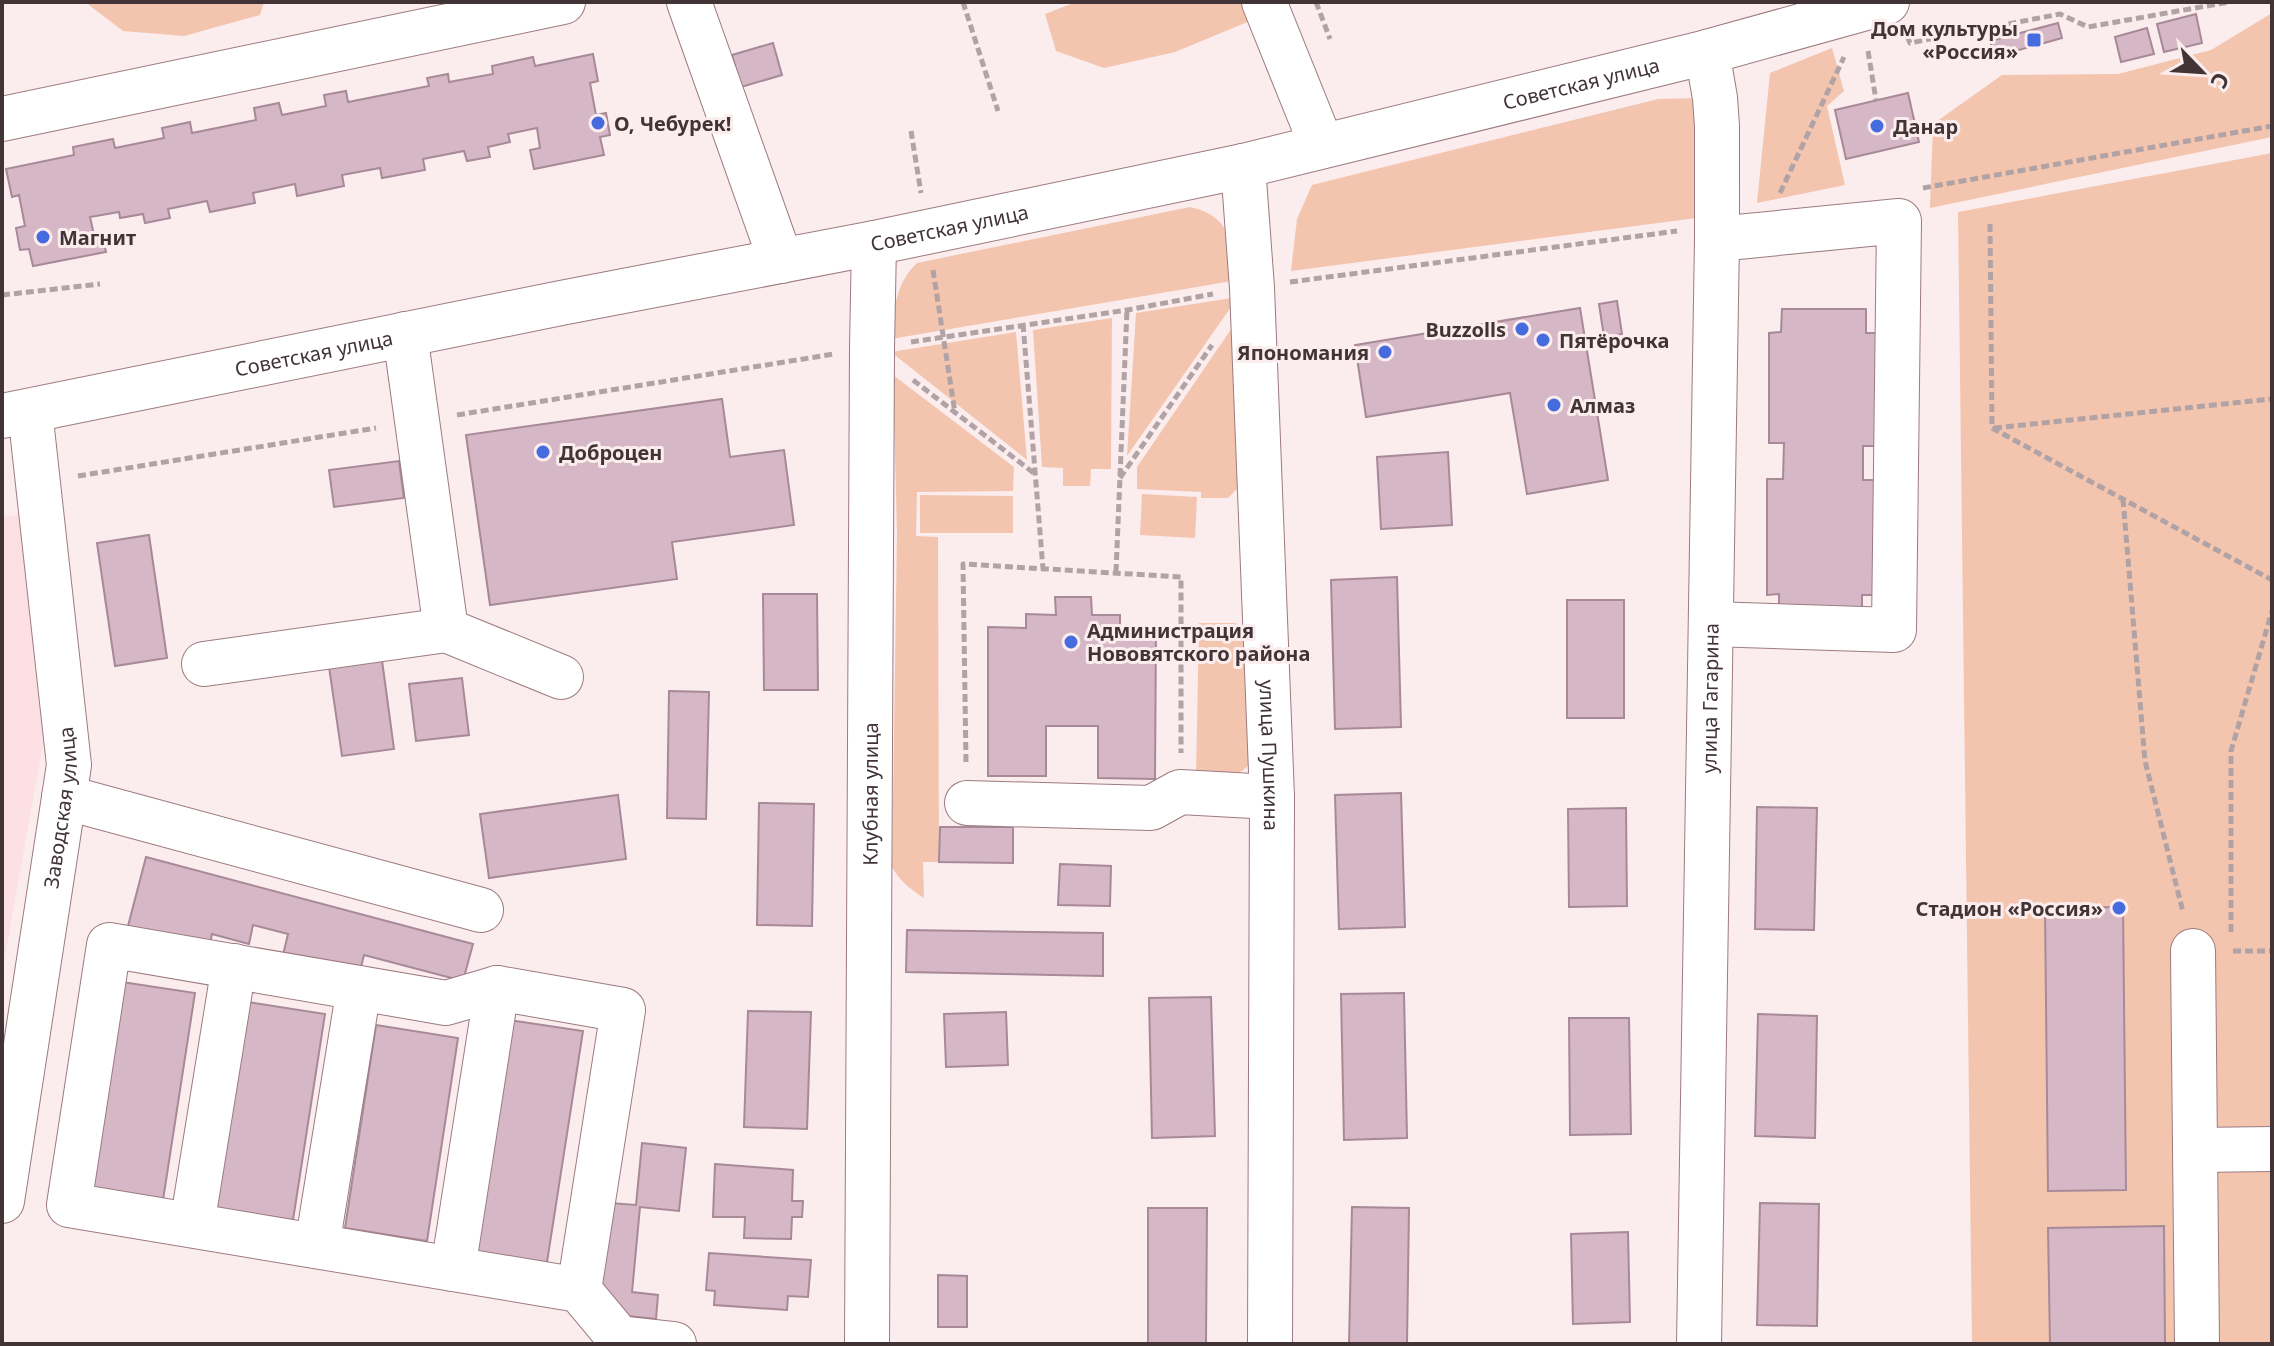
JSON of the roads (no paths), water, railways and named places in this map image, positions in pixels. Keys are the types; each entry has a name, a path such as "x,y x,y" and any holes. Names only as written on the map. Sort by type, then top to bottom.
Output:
{"street":[{"path":"2,119 563,2"},
{"path":"689,2 781,261"},
{"path":"1264,2 1322,146"},
{"name":"Советская улица","path":"16,413 874,243 1243,166 1707,52 1896,16"},
{"name":"улица Гагарина","path":"1699,1344 1717,239 1717,126 1707,52"},
{"name":"улица Пушкина","path":"1243,166 1252,288 1272,797 1270,1344"},
{"path":"1711,624 1894,630 1899,221 1717,239"},
{"name":"Клубная улица","path":"867,1344 874,243"},
{"path":"405,334 446,630"},
{"name":"Заводская улица","path":"2,1201 69,765 16,413"},
{"path":"204,664 446,630 561,677"},
{"path":"967,803 1151,808 1180,792 1272,797"},
{"path":"64,797 481,910"},
{"path":"43,934 446,1003 497,988 623,1010 579,1290"},
{"path":"109,945 69,1205 579,1290 618,1341 674,1344"},
{"path":"2197,1344 2196,1150 2212,951"},
{"path":"192,1225 234,966"},
{"path":"317,1246 359,988"},
{"path":"453,1269 497,988"},
{"path":"2196,1150 2272,1149"}],"place":[{"name":"Дом культуры «Россия»","path":"2034,40"},
{"name":"О, Чебурек!","path":"598,123"},
{"name":"Данар","path":"1877,126"},
{"name":"Магнит","path":"43,237"},
{"name":"Buzzolls","path":"1522,329"},
{"name":"Пятёрочка","path":"1543,340"},
{"name":"Япономания","path":"1385,352"},
{"name":"Алмаз","path":"1554,405"},
{"name":"Доброцен","path":"543,452"},
{"name":"Администрация Нововятского района","path":"1071,642"},
{"name":"Стадион «Россия»","path":"2119,908"}]}
